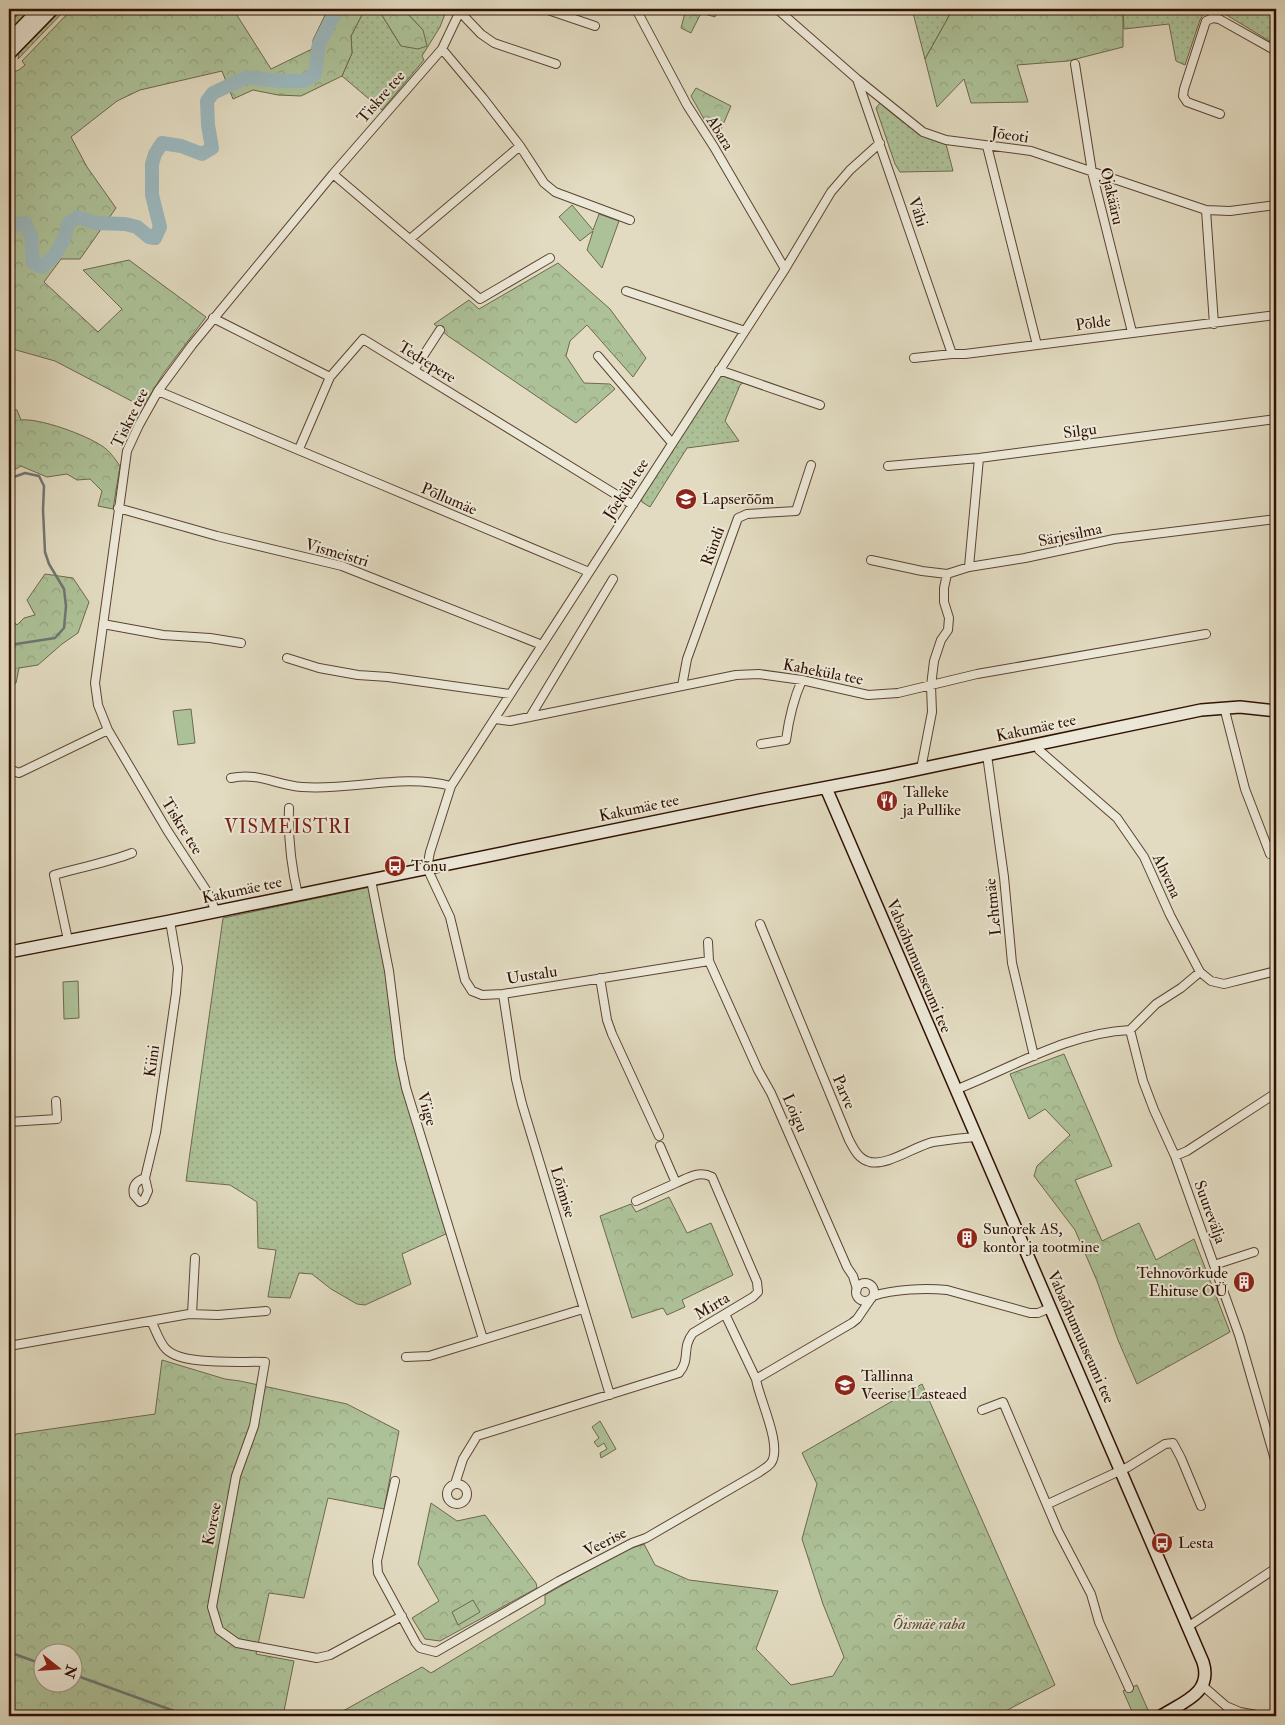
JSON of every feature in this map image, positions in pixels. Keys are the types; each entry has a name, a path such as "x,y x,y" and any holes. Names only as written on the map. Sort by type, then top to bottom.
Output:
{"street":[{"path":"9,40 39,9"},
{"path":"9,54 53,9"},
{"path":"546,9 595,26"},
{"name":"Abara","path":"636,9 687,105 785,269"},
{"name":"Jõeoti","path":"777,9 923,132 946,140 1031,151 1206,210 1230,211 1276,205"},
{"path":"461,10 481,34 494,43 556,64"},
{"name":"Tiskre tee","path":"216,912 208,893 167,830 108,730 98,706 95,683 127,451 158,391 213,318 333,174 442,49 461,10"},
{"path":"1220,114 1186,102 1183,96 1206,22 1209,18 1219,19 1276,51"},
{"path":"442,49 520,146 544,183 555,192 630,220"},
{"name":"Ojakääru","path":"1075,64 1092,172 1132,332"},
{"name":"Vähi","path":"858,79 952,354"},
{"name":"Jõeküla tee","path":"427,868 430,852 451,786 785,269 832,192 850,170 880,143"},
{"path":"410,239 520,146"},
{"path":"987,146 1037,345"},
{"path":"333,174 480,300 550,258"},
{"path":"1206,210 1214,324"},
{"path":"626,291 744,331"},
{"name":"Põlde","path":"914,358 965,354 1276,315"},
{"path":"213,318 330,377 299,449"},
{"path":"414,370 440,330"},
{"name":"Tedrepere","path":"330,377 362,339 632,505"},
{"path":"598,356 672,443"},
{"path":"719,370 820,405"},
{"name":"Põllumäe","path":"158,391 589,572"},
{"name":"Silgu","path":"888,466 979,458 1276,419"},
{"path":"969,567 979,458"},
{"name":"Ründi","path":"682,686 687,659 738,518 747,514 796,511 811,465"},
{"name":"Vismeistri","path":"118,508 217,536 342,566 542,645"},
{"name":"Särjesilma","path":"871,560 922,571 947,574 969,567 1026,558 1114,539 1276,519"},
{"path":"921,769 932,712 931,686 934,661 941,640 948,630 949,618 944,602 947,574"},
{"path":"530,717 613,580"},
{"path":"103,624 163,635 210,638 241,643"},
{"name":"Kaheküla tee","path":"495,719 510,721 736,675 758,674 802,680 868,695 898,693 976,674 1206,634"},
{"path":"287,658 319,668 358,675 388,677 510,694"},
{"path":"760,744 786,740 790,714 802,680"},
{"path":"1224,707 1245,788 1270,854"},
{"name":"Kakumäe tee","path":"9,952 216,912 765,799 921,769 1200,710 1224,707 1276,711"},
{"path":"9,769 19,772 108,730"},
{"name":"Ahvena","path":"1037,745 1039,750 1117,818 1144,857 1170,915 1200,972"},
{"name":"Lehtmäe","path":"987,755 1004,876 1012,962 1034,1056"},
{"path":"231,778 257,776 301,787 330,787 381,782 437,782 451,786"},
{"name":"Vabaõhumuuseumi tee","path":"826,788 955,1090 1189,1626 1206,1669 1204,1686"},
{"path":"289,808 288,836 291,866 298,895"},
{"path":"68,940 54,875 110,861 132,853"},
{"name":"Uustalu","path":"427,868 450,916 465,980 472,991 482,995 503,994 709,962"},
{"name":"Viige","path":"372,880 389,971 400,1059 406,1088 483,1339"},
{"name":"Kiini","path":"145,1178 138,1181 133,1187 135,1198 142,1202 146,1198 148,1191 145,1178 156,1132 177,986 178,968 170,921"},
{"name":"Parve","path":"760,924 849,1140 856,1153 862,1159 872,1162 884,1161 932,1143 976,1136"},
{"path":"708,942 709,962"},
{"name":"Loigu","path":"709,962 758,1070 771,1093 847,1267 853,1276 857,1289"},
{"path":"955,1090 1034,1056 1110,1031 1130,1030 1156,1004 1181,988 1200,972 1211,981 1224,984 1276,971"},
{"path":"600,978 607,1020 612,1034 658,1136"},
{"name":"Lõimise","path":"503,994 520,1096 610,1395"},
{"name":"Suurevälja","path":"1130,1030 1143,1081 1175,1156 1239,1335 1276,1463"},
{"path":"1175,1156 1187,1152 1276,1094"},
{"path":"9,1122 57,1119 56,1101"},
{"path":"636,1201 676,1183 660,1146"},
{"name":"Mirta","path":"455,1484 463,1459 477,1436 679,1373 684,1368 688,1340 693,1333 753,1297 758,1292 757,1282 712,1177 699,1173 676,1183"},
{"path":"1214,1265 1254,1252"},
{"path":"192,1314 195,1258"},
{"name":"Loigu","path":"853,1276 885,1292"},
{"path":"726,1314 756,1379 852,1323 862,1312 874,1291 868,1284 857,1289 856,1294 859,1298 862,1312"},
{"name":"Loigu","path":"871,1298 885,1292 947,1290 1030,1313 1038,1313 1050,1308"},
{"path":"859,1298 864,1301 871,1298"},
{"path":"406,1357 429,1356 583,1309"},
{"path":"9,1346 192,1314 218,1315 266,1311"},
{"name":"Korese","path":"151,1321 167,1351 184,1358 203,1361 265,1362 254,1426 236,1476 217,1574 212,1607 219,1630 237,1643 317,1658 330,1655 402,1616"},
{"name":"Veerise","path":"395,1481 377,1562 378,1572 420,1648 436,1652 560,1581 632,1543 646,1538 771,1464 775,1455 773,1436 758,1391 756,1379"},
{"path":"982,1410 1002,1402 1048,1504 1058,1531 1089,1588 1099,1622 1129,1688"},
{"path":"1048,1504 1121,1470 1164,1444 1172,1443 1181,1458 1201,1506"},
{"path":"1189,1626 1276,1568"},
{"path":"1161,1716 1204,1686 1226,1706 1240,1712 1262,1716"}],"green space":[{"path":"11,9 33,9 9,34 9,11"},
{"path":"61,9 66,9 18,59 19,52"},
{"path":"72,9 233,9 271,69 312,49 313,40 328,9 365,9 351,36 352,53 342,76 301,96 278,95 253,90 233,99 222,71 140,90 117,101 71,137 87,167 116,208 80,259 61,259 44,282 98,332 122,309 83,270 129,260 206,317 163,374 143,407 55,361 9,348 9,73 19,70 25,65 22,61"},
{"path":"365,9 374,9 380,12 401,46 423,30 403,9 447,9 440,27 422,56 424,60 382,110 342,76 352,53 351,36"},
{"path":"374,9 403,9 423,30 427,46 418,49 401,46 380,12"},
{"path":"686,9 723,9 717,10 715,17 701,13 691,33 681,28"},
{"path":"912,9 953,9 925,59"},
{"path":"953,9 980,9 998,13 1034,9 1123,9 1123,47 1068,61 1017,65 1028,102 971,103 964,79 937,107 925,59"},
{"path":"1123,9 1206,9 1200,20 1185,65 1176,61 1169,24 1124,29"},
{"path":"1209,9 1276,9 1276,45 1220,11"},
{"path":"696,88 731,106 719,134 709,128 691,96"},
{"path":"880,103 911,127 928,137 946,144 953,171 900,172 895,164 876,108"},
{"path":"572,205 593,230 599,214 619,221 602,268 587,250 593,231 580,241 559,217"},
{"path":"558,263 610,309 646,358 633,377 587,325 570,341 566,356 584,383 610,384 615,389 576,423 448,336 434,324 469,300 479,309"},
{"path":"721,374 746,381 740,385 725,421 739,441 687,448 650,507 642,502 641,498"},
{"path":"9,409 17,410 21,420 63,428 95,442 107,450 120,466 113,509 98,506 102,491 90,479 77,480 67,474 47,477 21,466 9,473"},
{"path":"45,574 73,578 89,602 78,633 38,665 19,668 16,683 9,685 9,616 17,625 24,618 35,615 27,600"},
{"path":"191,709 195,743 178,745 173,711"},
{"path":"370,887 385,959 395,1036 448,1233 402,1254 411,1284 365,1305 357,1304 331,1289 312,1274 299,1273 290,1298 268,1297 276,1250 258,1248 257,1202 230,1185 186,1181 223,918"},
{"path":"78,981 79,1018 64,1019 63,982"},
{"path":"1064,1054 1112,1166 1075,1180 1102,1241 1139,1223 1156,1260 1194,1239 1230,1332 1137,1384 1075,1230 1034,1176 1037,1166 1070,1135 1045,1109 1029,1119 1010,1074"},
{"path":"669,1197 687,1233 711,1223 733,1275 682,1300 685,1307 667,1315 663,1308 632,1318 600,1216 631,1204 636,1212"},
{"path":"162,1360 225,1379 347,1404 399,1431 384,1509 328,1498 304,1598 269,1593 256,1654 294,1661 283,1716 9,1716 9,1435 155,1414"},
{"name":"Õismäe raba","path":"922,1384 1055,1685 996,1716 334,1716 422,1667 431,1673 545,1604 545,1595 623,1551 644,1544 655,1565 689,1580 778,1591 756,1649 791,1685 833,1676 844,1657 823,1604 802,1539 817,1484 802,1453"},
{"path":"600,1421 616,1449 601,1458 600,1453 607,1449 604,1443 598,1447 594,1442 599,1438 592,1427"},
{"path":"431,1503 457,1521 485,1515 536,1583 537,1588 440,1641 425,1639 412,1618 439,1601 418,1564"},
{"path":"473,1600 480,1612 458,1625 452,1612"},
{"path":"1137,1685 1148,1710 1138,1716 1134,1716 1123,1691"}],"waterway":[{"path":"9,22 23,9"},
{"path":"9,228 25,223 31,236 33,263 42,267 54,256 64,239 68,224 78,217 95,223 125,224 137,227 149,237 155,238 160,227 152,195 152,164 155,154 162,143 181,146 202,154 212,148 208,125 207,101 213,93 247,77 279,81 303,81 315,74 319,44 337,9"},
{"path":"9,478 25,473 39,476 44,486 45,552 49,564 64,589 66,606 64,628 55,638 16,644 9,647"},
{"path":"9,1652 32,1660"},
{"path":"82,1678 188,1716"}],"place":[{"name":"Lapserõõm","path":"686,499"},
{"name":"Talleke ja Pullike","path":"887,801"},
{"name":"Tõnu","path":"395,866"},
{"name":"Sunorek AS, kontor ja tootmine","path":"967,1238"},
{"name":"Tehnovõrkude Ehituse OÜ","path":"1244,1282"},
{"name":"Tallinna Veerise Lasteaed","path":"845,1385"},
{"name":"Lesta","path":"1162,1543"}],"district":[{"name":"VISMEISTRI","path":"288,827"}]}
